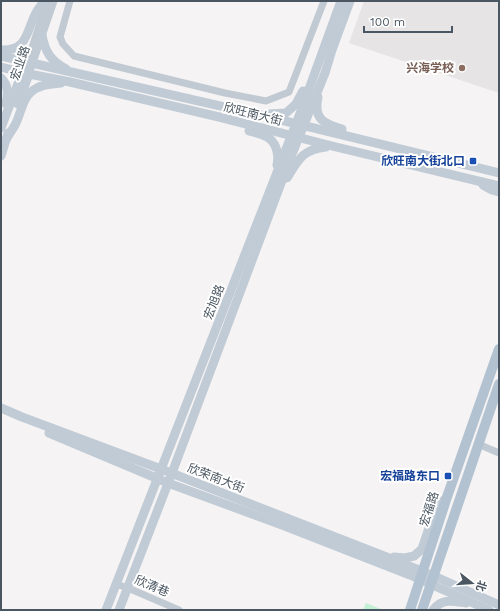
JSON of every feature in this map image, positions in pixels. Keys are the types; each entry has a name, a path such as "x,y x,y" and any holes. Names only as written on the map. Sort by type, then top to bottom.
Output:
{"main road":[{"name":"宏福路","path":"410,610 447,496 499,349"},
{"path":"422,610 499,384"}],"street":[{"path":"1,50 17,48 26,39 37,11 46,1"},
{"name":"宏业路","path":"30,63 46,1"},
{"name":"宏业路","path":"1,156 26,74 54,1"},
{"path":"70,1 60,36 63,44 74,56 225,93 266,101 289,92 324,1"},
{"name":"宏旭路","path":"106,610 300,124 320,58 340,1"},
{"name":"宏旭路","path":"300,124 325,73 350,1"},
{"path":"42,35 44,47 50,57 60,66 73,73"},
{"name":"欣旺南大街","path":"1,56 300,124 499,173"},
{"path":"256,114 286,113 296,104 308,76 320,58"},
{"name":"欣旺南大街","path":"1,67 26,74 70,82 218,117 499,186"},
{"path":"325,73 317,104 318,116 323,122 331,126 362,134 369,141"},
{"name":"宏业路","path":"2,126 26,74"},
{"path":"1,78 5,82 8,94 2,126"},
{"path":"7,138 16,124 24,100 35,88 44,85 70,82"},
{"path":"218,117 241,128 271,139 276,148 278,160 276,184 286,181 295,164 310,150 332,146"},
{"path":"474,179 492,190 499,192"},
{"name":"宏旭路","path":"119,610 172,473 276,184"},
{"name":"欣荣南大街","path":"1,408 384,556 422,575"},
{"name":"欣荣南大街","path":"1,414 168,483 422,575"},
{"path":"478,444 499,453"},
{"path":"384,556 405,558 414,556 418,553 422,549 435,510 447,496"},
{"path":"422,575 489,610"},
{"path":"432,580 499,605"},
{"name":"欣清巷","path":"116,584 179,610"},
{"path":"433,610 443,601 476,604"}],"shaded area":[{"name":"兴海学校","path":"364,1 499,1 499,93 349,43"}],"green space":[{"path":"366,603 383,610 363,610"}],"place":[{"name":"兴海学校","path":"462,68"},
{"name":"欣旺南大街北口","path":"473,161"},
{"name":"宏福路东口","path":"448,476"}]}
